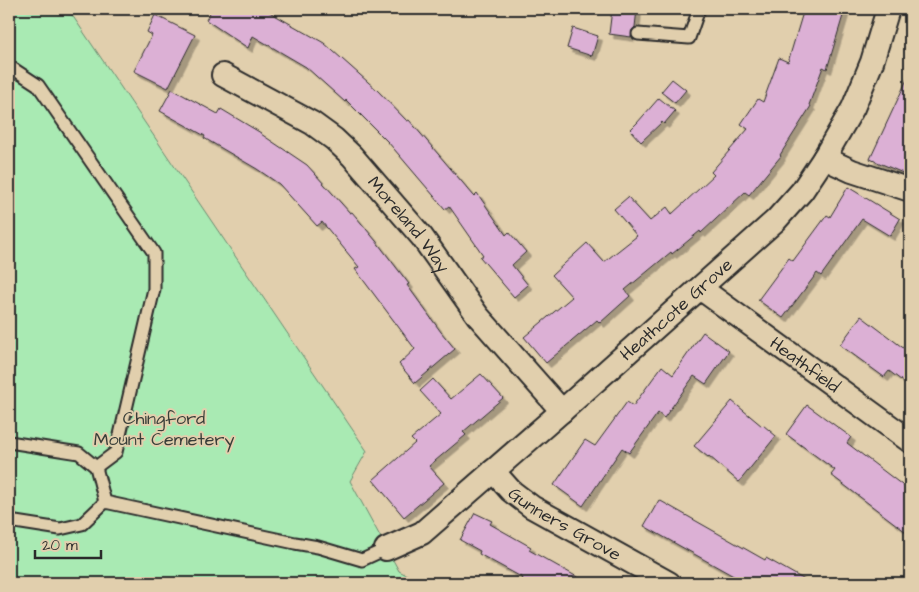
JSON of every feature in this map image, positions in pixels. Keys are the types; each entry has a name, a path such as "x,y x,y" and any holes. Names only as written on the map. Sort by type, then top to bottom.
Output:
{"street":[{"name":"Heathcote Grove","path":"386,549 422,532 562,411 776,220 802,191 853,108 872,62 888,9"},
{"name":"Moreland Way","path":"223,75 312,123 334,139 422,237 478,316 562,411"},
{"path":"824,158 852,171 910,190"},
{"name":"Heathfield","path":"700,288 910,441"},
{"name":"Gunners Grove","path":"493,471 511,491 532,506 669,583"}],"lane":[{"path":"638,34 689,38 699,9"},
{"path":"9,66 38,85 154,253 154,289 116,452 96,467"},
{"path":"9,442 79,453 96,467 105,502"},
{"path":"9,521 60,529 82,524 105,502"},
{"path":"105,502 318,547 362,560 386,549"}],"green space":[{"name":"Chingford Mount Cemetery","path":"9,9 72,15 367,451 350,481 399,571 422,583 9,583"}],"building":[{"path":"212,9 264,9 324,43 377,90 407,121 409,120 474,196 477,193 506,235 509,232 526,252 512,265 528,285 514,297 480,257 483,255 449,206 445,209 388,142 346,100 345,102 306,67 253,36 248,48 206,20"},
{"path":"612,9 637,9 635,27 632,30 631,37 609,34"},
{"path":"804,9 845,9 827,69 823,67 809,105 811,106 781,156 749,195 745,192 701,233 700,231 672,254 671,252 625,290 630,296 600,323 597,320 546,363 524,337 572,297 552,275 587,243 604,262 637,236 614,209 628,197 650,221 667,207 672,214 714,175 711,172 748,129 741,124 758,99 763,102 779,58 788,62"},
{"path":"155,15 195,35 168,88 134,71 152,35 147,32"},
{"path":"573,28 598,36 592,56 567,48"},
{"path":"910,73 910,176 870,159"},
{"path":"672,79 686,90 675,103 661,92"},
{"path":"172,89 218,114 221,109 261,133 307,165 350,213 352,212 376,241 455,349 415,383 399,364 415,349 355,269 359,267 322,222 317,226 279,184 204,138 205,136 160,111"},
{"path":"659,98 675,111 664,124 662,122 641,142 630,130"},
{"path":"848,187 900,219 890,236 862,219 821,276 817,273 783,318 758,300 789,258 793,261 827,215 830,217"},
{"path":"861,316 910,353 910,387 889,371 884,377 840,345"},
{"path":"703,332 729,351 706,384 694,376 664,418 658,413 629,453 622,448 583,506 554,485 585,440 595,446 627,402 633,406 662,366 673,375"},
{"path":"481,374 503,398 463,432 466,435 429,466 444,483 404,517 373,480 415,443 411,439 441,414 420,391 433,379 451,399"},
{"path":"732,401 776,436 739,482 709,456 694,446"},
{"path":"807,405 851,437 847,443 910,491 910,535 831,475 835,470 786,434"},
{"path":"659,500 765,560 766,558 810,583 746,583 644,526"},
{"path":"475,513 492,521 490,524 531,547 529,550 588,583 520,583 523,578 479,554 480,551 460,540"}]}
